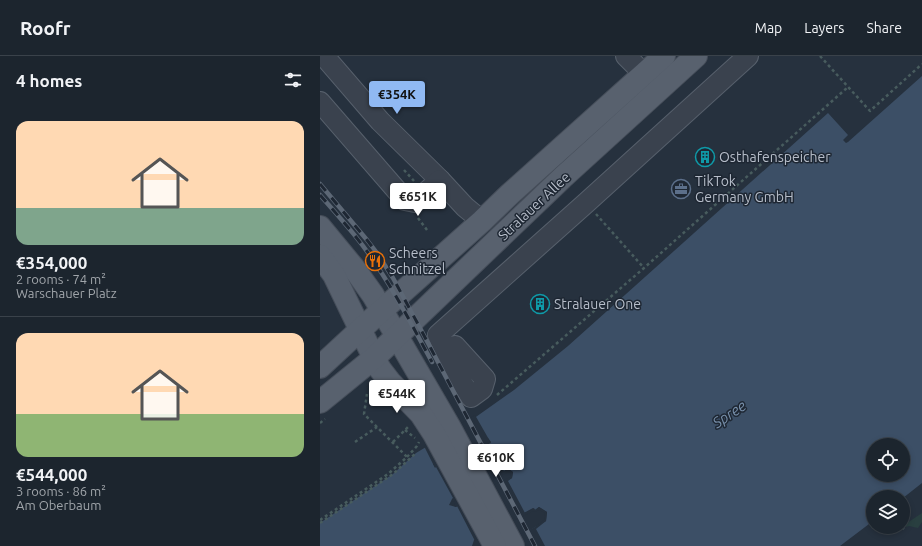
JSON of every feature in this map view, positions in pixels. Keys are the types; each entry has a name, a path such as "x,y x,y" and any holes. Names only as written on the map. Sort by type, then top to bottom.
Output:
{"main road":[{"name":"Stralauer Allee","path":"320,367 664,56"},
{"name":"Stralauer Allee","path":"320,402 374,358 562,178 696,56"},
{"path":"320,227 361,277 408,355 495,546"},
{"path":"320,256 334,275 374,358 386,376 421,414 441,430 513,546"}],"street":[{"path":"324,56 380,121 465,207 482,221"},
{"path":"626,56 644,74"},
{"path":"456,346 485,379 482,389 471,397 457,375 438,335 748,56"},
{"path":"320,102 405,200 416,202 440,180"}],"path":[{"path":"820,56 870,111 922,64"},
{"path":"497,395 644,268 848,87"},
{"path":"586,203 644,268"},
{"path":"367,394 364,414 407,457"},
{"path":"393,442 411,424"},
{"path":"355,442 377,427"},
{"path":"320,520 388,474 407,457 420,441 405,430"},
{"path":"320,523 393,474 416,453"}],"green space":[{"path":"922,513 922,522 918,528 910,526 910,521"}],"water":[{"name":"Spree","path":"922,76 922,483 910,492 910,490 866,490 866,526 840,546 501,546 546,521 547,512 539,507 535,510 533,508 474,540 472,546 320,546 320,523 393,474 416,453 473,419 514,390 568,346 828,113 848,135 843,140 846,143","holes":["488,438 491,442 435,467 433,464","508,469 513,472 512,478 456,507 449,505 452,499"]}],"pier":[{"path":"475,415 491,443 488,444 504,471 508,469 513,472 512,478 508,481 525,513 539,507 547,512 546,521 536,529 545,546 499,546 500,544 535,527 544,520 545,513 539,510 535,512 533,511 475,541 457,506 455,507 454,504 510,477 511,473 508,472 453,502 453,498 424,446"}],"railway":[{"path":"320,184 367,240 393,278 535,546"},
{"path":"320,195 366,249 400,303 432,362"}],"place":[{"name":"Osthafenspeicher","path":"705,157"},
{"name":"TikTok Germany GmbH","path":"681,189"},
{"name":"Scheers Schnitzel","path":"375,261"},
{"name":"Stralauer One","path":"540,304"}]}
